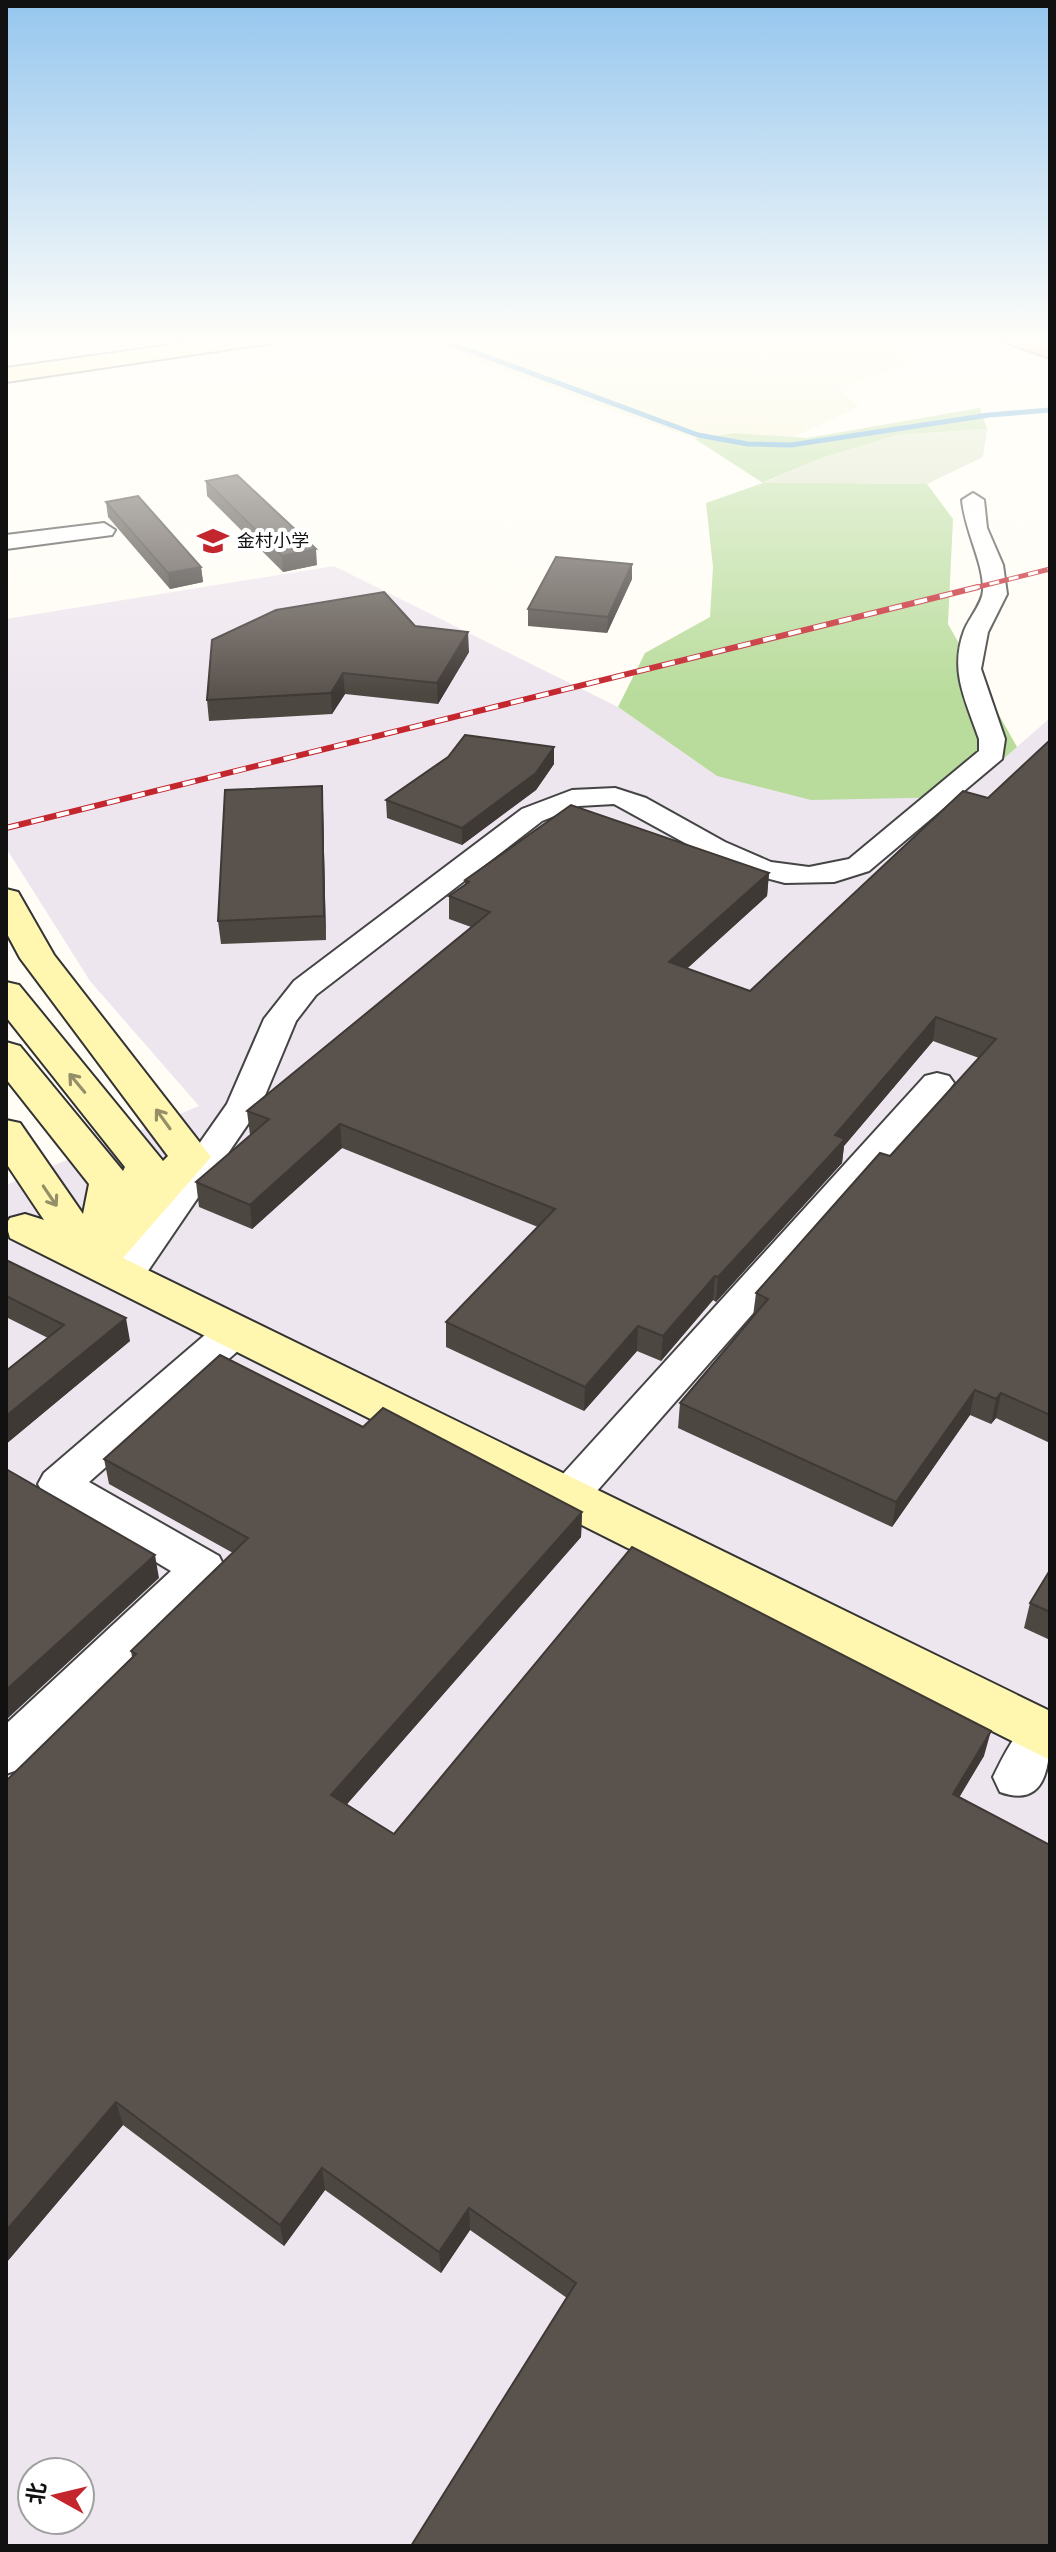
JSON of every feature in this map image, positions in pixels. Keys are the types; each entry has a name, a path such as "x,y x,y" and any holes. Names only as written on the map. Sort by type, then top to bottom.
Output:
{"street":[{"path":"109,1270 244,1105 280,1019 305,988 532,815 567,798 618,797 740,862 790,876 835,876 859,865 992,753 992,739 968,669 976,632 995,594 991,565 976,528 973,500"},
{"path":"6,542 104,530"},
{"path":"6,899 38,958 190,1157 109,1270"},
{"path":"6,993 146,1166 109,1270"},
{"path":"6,1054 110,1183 109,1270"},
{"path":"567,1497 937,1083"},
{"path":"6,1132 109,1270"},
{"path":"25,1228 1047,1736 1017,1777"},
{"path":"6,1754 203,1568 59,1484 234,1332"}],"shaded area":[{"path":"334,566 618,707 717,776 960,797 1050,718 1050,2546 6,2546 6,1185 199,1106 90,981 6,848 6,619"}],"green space":[{"path":"721,456 828,456 764,482 927,484 953,519 948,624 1017,747 960,797 811,800 717,776 618,707 645,653 710,617 713,567 706,503 763,483"},
{"path":"983,456 927,484 763,483 822,458"}],"building":[{"path":"237,475 316,549 282,556 206,481"},
{"path":"138,496 201,567 168,573 106,502"},
{"path":"556,557 632,564 608,617 528,609"},
{"path":"384,592 415,626 468,632 437,683 343,673 331,693 207,700 212,640 276,610"},
{"path":"465,735 554,747 536,773 462,828 386,800 448,757"},
{"path":"1050,740 1050,1415 1001,1393 996,1399 975,1390 896,1502 680,1403 768,1299 756,1293 880,1153 890,1156 996,1039 936,1017 835,1135 845,1139 718,1277 715,1276 663,1336 638,1326 585,1387 446,1322 555,1209 340,1124 250,1205 196,1182 269,1119 247,1111 490,912 449,896 469,882 465,880 571,805 769,873 669,962 750,991 963,791 988,798"},
{"path":"322,786 324,916 218,921 225,790"},
{"path":"6,1260 126,1318 6,1416 6,1371 64,1325 6,1296"},
{"path":"220,1355 363,1427 383,1408 582,1512 331,1795 394,1834 632,1547 991,1731 953,1794 1050,1845 1050,2546 411,2546 576,2283 469,2208 439,2252 322,2168 280,2225 116,2102 6,2231 6,1781 136,1654 131,1651 248,1538 104,1459"},
{"path":"6,1469 155,1555 6,1690"},
{"path":"1050,1570 1050,1612 1030,1603"}],"railway":[{"path":"978,587 1050,569"},
{"path":"6,828 978,587"},
{"path":"970,589 978,587"}],"place":[{"name":"金村小学","path":"213,541"}]}
